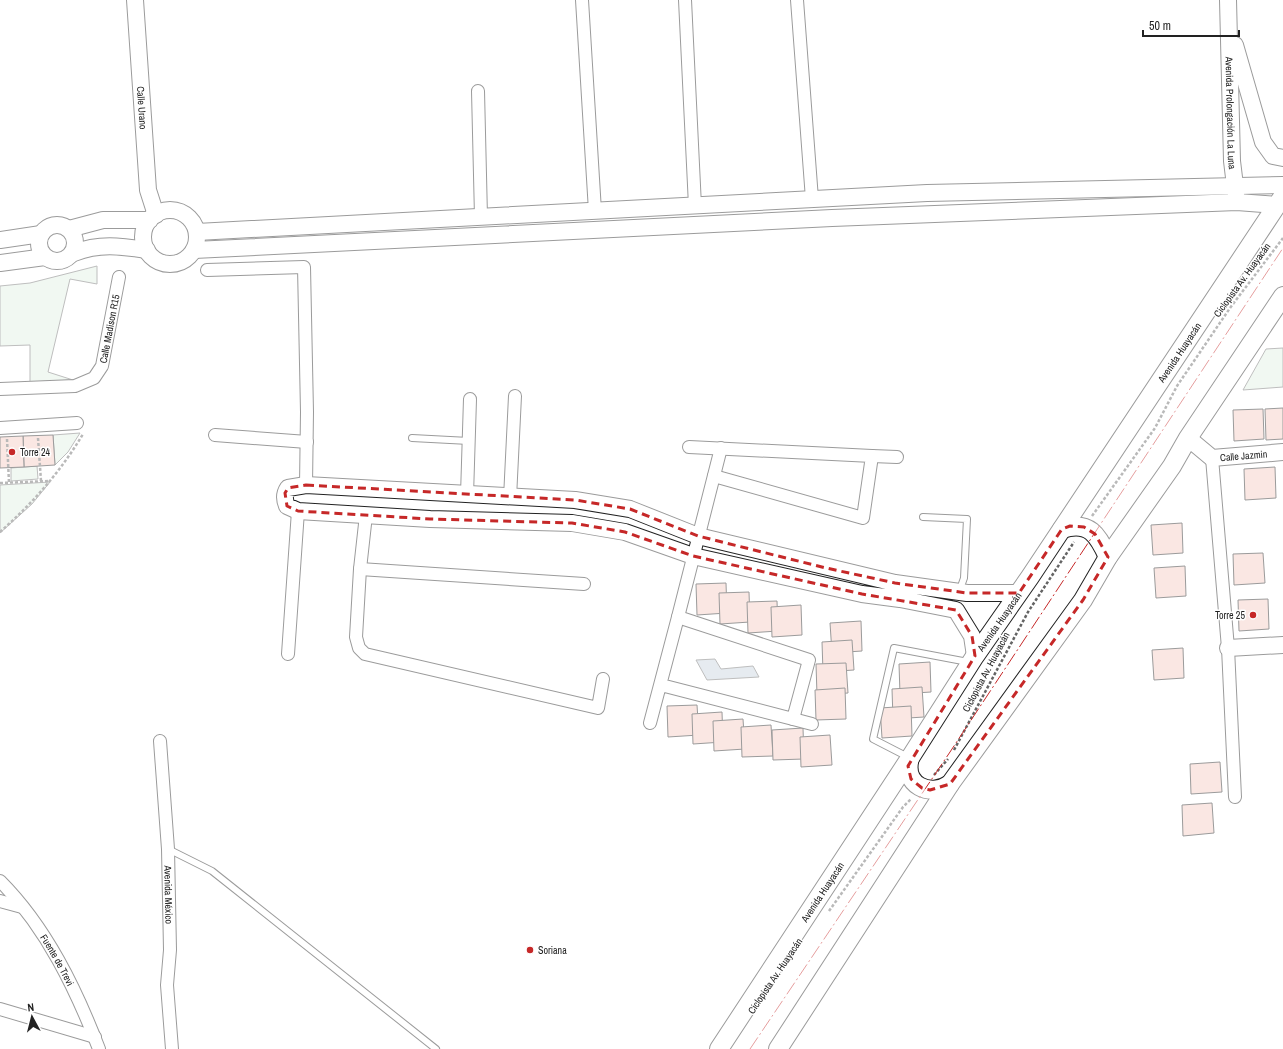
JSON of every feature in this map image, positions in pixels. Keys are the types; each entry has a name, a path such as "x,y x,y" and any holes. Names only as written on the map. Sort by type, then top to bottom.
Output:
{"main road":[{"name":"Calle Urano","path":"135,0 148,190 153,217"},
{"name":"Avenida Prolongación La Luna","path":"1228,0 1232,161 1237,202"},
{"name":"Avenida Prolongación La Luna","path":"1228,23 1263,142 1273,156 1283,158"},
{"path":"197,232 927,193 1283,185"},
{"path":"194,250 741,223 1280,200"},
{"name":"Avenida Huayacán","path":"719,1049 910,758 973,659 1062,529 1280,200"},
{"path":"740,203 741,223"},
{"path":"69,229 103,220 153,217 164,211 181,212 191,220 197,232 198,238 194,250 184,260 170,264 158,261 147,250 144,234 153,217"},
{"path":"44,257 39,246 41,234 47,228 54,225 62,225 69,229 76,240 74,253"},
{"path":"0,240 41,234"},
{"path":"0,263 44,257 52,261 60,262 68,259 74,253 94,246 107,245 147,250"},
{"path":"778,1049 950,784 1083,600 1108,557 1172,466 1188,438 1283,296"},
{"name":"Calle Jazmin","path":"1188,438 1212,458 1283,452"},
{"path":"956,610 900,599 862,594 693,556 625,532 572,523 366,516 298,511 287,506 285,493 288,488 306,484 510,498 576,500 630,509 698,536 866,577 895,583 959,592 1019,593"},
{"path":"485,521 486,496"},
{"path":"509,522 510,498"},
{"path":"1062,529 1070,526 1084,527 1096,534 1108,557"},
{"path":"862,594 866,577"},
{"path":"959,592 956,599 956,610 972,636 973,659"},
{"path":"1228,648 1283,645"},
{"path":"910,758 908,771 911,779 922,788 939,790 950,784"}],"street":[{"path":"582,0 595,211"},
{"path":"685,0 694,206"},
{"path":"797,0 812,199"},
{"path":"478,91 481,217"},
{"path":"207,270 304,267 307,442 306,484"},
{"name":"Calle Madison R15","path":"0,389 74,386 94,378 102,366 119,277"},
{"path":"510,498 515,396"},
{"path":"467,495 470,399"},
{"path":"3,428 77,423"},
{"path":"215,435 307,442"},
{"path":"689,447 897,457"},
{"path":"650,723 721,448"},
{"path":"714,476 863,518 872,456"},
{"path":"1212,458 1228,648 1235,797"},
{"path":"288,654 298,511"},
{"path":"366,516 360,569 356,637 359,648 365,654 598,708 603,679"},
{"path":"360,569 584,584"},
{"path":"678,618 810,660 793,719"},
{"path":"661,685 812,724"},
{"name":"Avenida México","path":"160,741 168,849 170,950 167,985 172,1049"},
{"name":"Fuente de Trevi","path":"0,881 42,934 84,1009 99,1049"},
{"path":"0,901 22,907"},
{"path":"0,1009 94,1037"}],"lane":[{"path":"412,438 469,441"},
{"path":"923,517 966,519 964,578 959,592"},
{"path":"910,758 873,738 894,648 973,659"},
{"path":"168,849 212,871 436,1049"}],"path":[{"name":"Ciclopista Av. Huayacán","path":"828,912 903,807 953,754 1028,612 1084,527 1155,428 1177,386 1230,308 1283,238"},
{"path":"38,426 41,481"},
{"path":"3,428 9,483"},
{"path":"0,532 19,515 50,481 65,463 83,434"},
{"path":"0,483 50,481"}],"highlighted area":[{"path":"306,485 575,500 630,509 698,536 826,568 895,583 967,593 1019,593 1062,529 1070,526 1084,527 1095,534 1108,557 1083,600 950,784 930,790 922,788 911,779 908,766 975,656 972,636 956,610 862,594 693,556 625,532 572,523 430,519 298,511 287,506 285,493 288,488"}],"green space":[{"path":"97,266 97,284 70,279 48,372 73,380 30,382 30,345 0,346 0,286 30,283"},
{"path":"1283,348 1283,387 1243,390 1266,349"},
{"path":"80,433 68,452 55,465 53,435"},
{"path":"37,466 38,479 11,481 11,468"},
{"path":"50,482 32,504 0,533 0,485"}],"shaded area":[{"path":"715,659 721,669 753,666 759,677 707,680 696,660"}],"building":[{"path":"1283,408 1283,439 1266,440 1265,409"},
{"path":"1263,409 1264,439 1234,441 1233,410"},
{"path":"53,435 55,465 24,467 23,436"},
{"name":"Torre 24","path":"23,436 24,467 0,468 0,437"},
{"path":"1275,467 1276,498 1245,500 1244,469"},
{"path":"1182,523 1183,553 1153,555 1151,525"},
{"name":"Torre 25","path":"1263,553 1265,583 1234,585 1233,554"},
{"path":"1185,566 1186,596 1156,598 1154,568"},
{"path":"726,583 727,613 697,615 696,584"},
{"path":"749,592 750,622 720,624 719,593"},
{"name":"Torre 25","path":"1268,599 1269,629 1239,631 1238,600"},
{"path":"777,601 778,631 748,633 747,602"},
{"path":"801,605 802,635 772,637 771,607"},
{"path":"861,621 862,651 832,653 830,623"},
{"path":"852,640 854,670 823,672 822,642"},
{"path":"1183,648 1184,678 1154,680 1152,650"},
{"path":"930,662 931,692 900,694 899,664"},
{"path":"846,663 848,693 817,695 816,664"},
{"path":"922,687 924,717 893,719 892,689"},
{"path":"845,688 846,719 816,720 815,690"},
{"path":"697,705 699,735 668,737 667,706"},
{"path":"911,706 912,736 882,738 880,708"},
{"path":"722,712 723,742 693,744 692,714"},
{"path":"743,719 745,749 714,751 713,721"},
{"path":"771,725 773,756 742,757 741,727"},
{"path":"803,728 804,759 773,760 772,730"},
{"path":"830,735 832,765 801,767 800,737"},
{"path":"1220,762 1222,792 1191,794 1190,764"},
{"path":"1212,803 1214,833 1183,836 1182,805"}],"power":[{"path":"750,1049 950,752 1283,248"}],"place":[{"name":"Torre 24","path":"12,452"},
{"name":"Torre 25","path":"1253,615"},
{"name":"Soriana","path":"530,950"}]}
